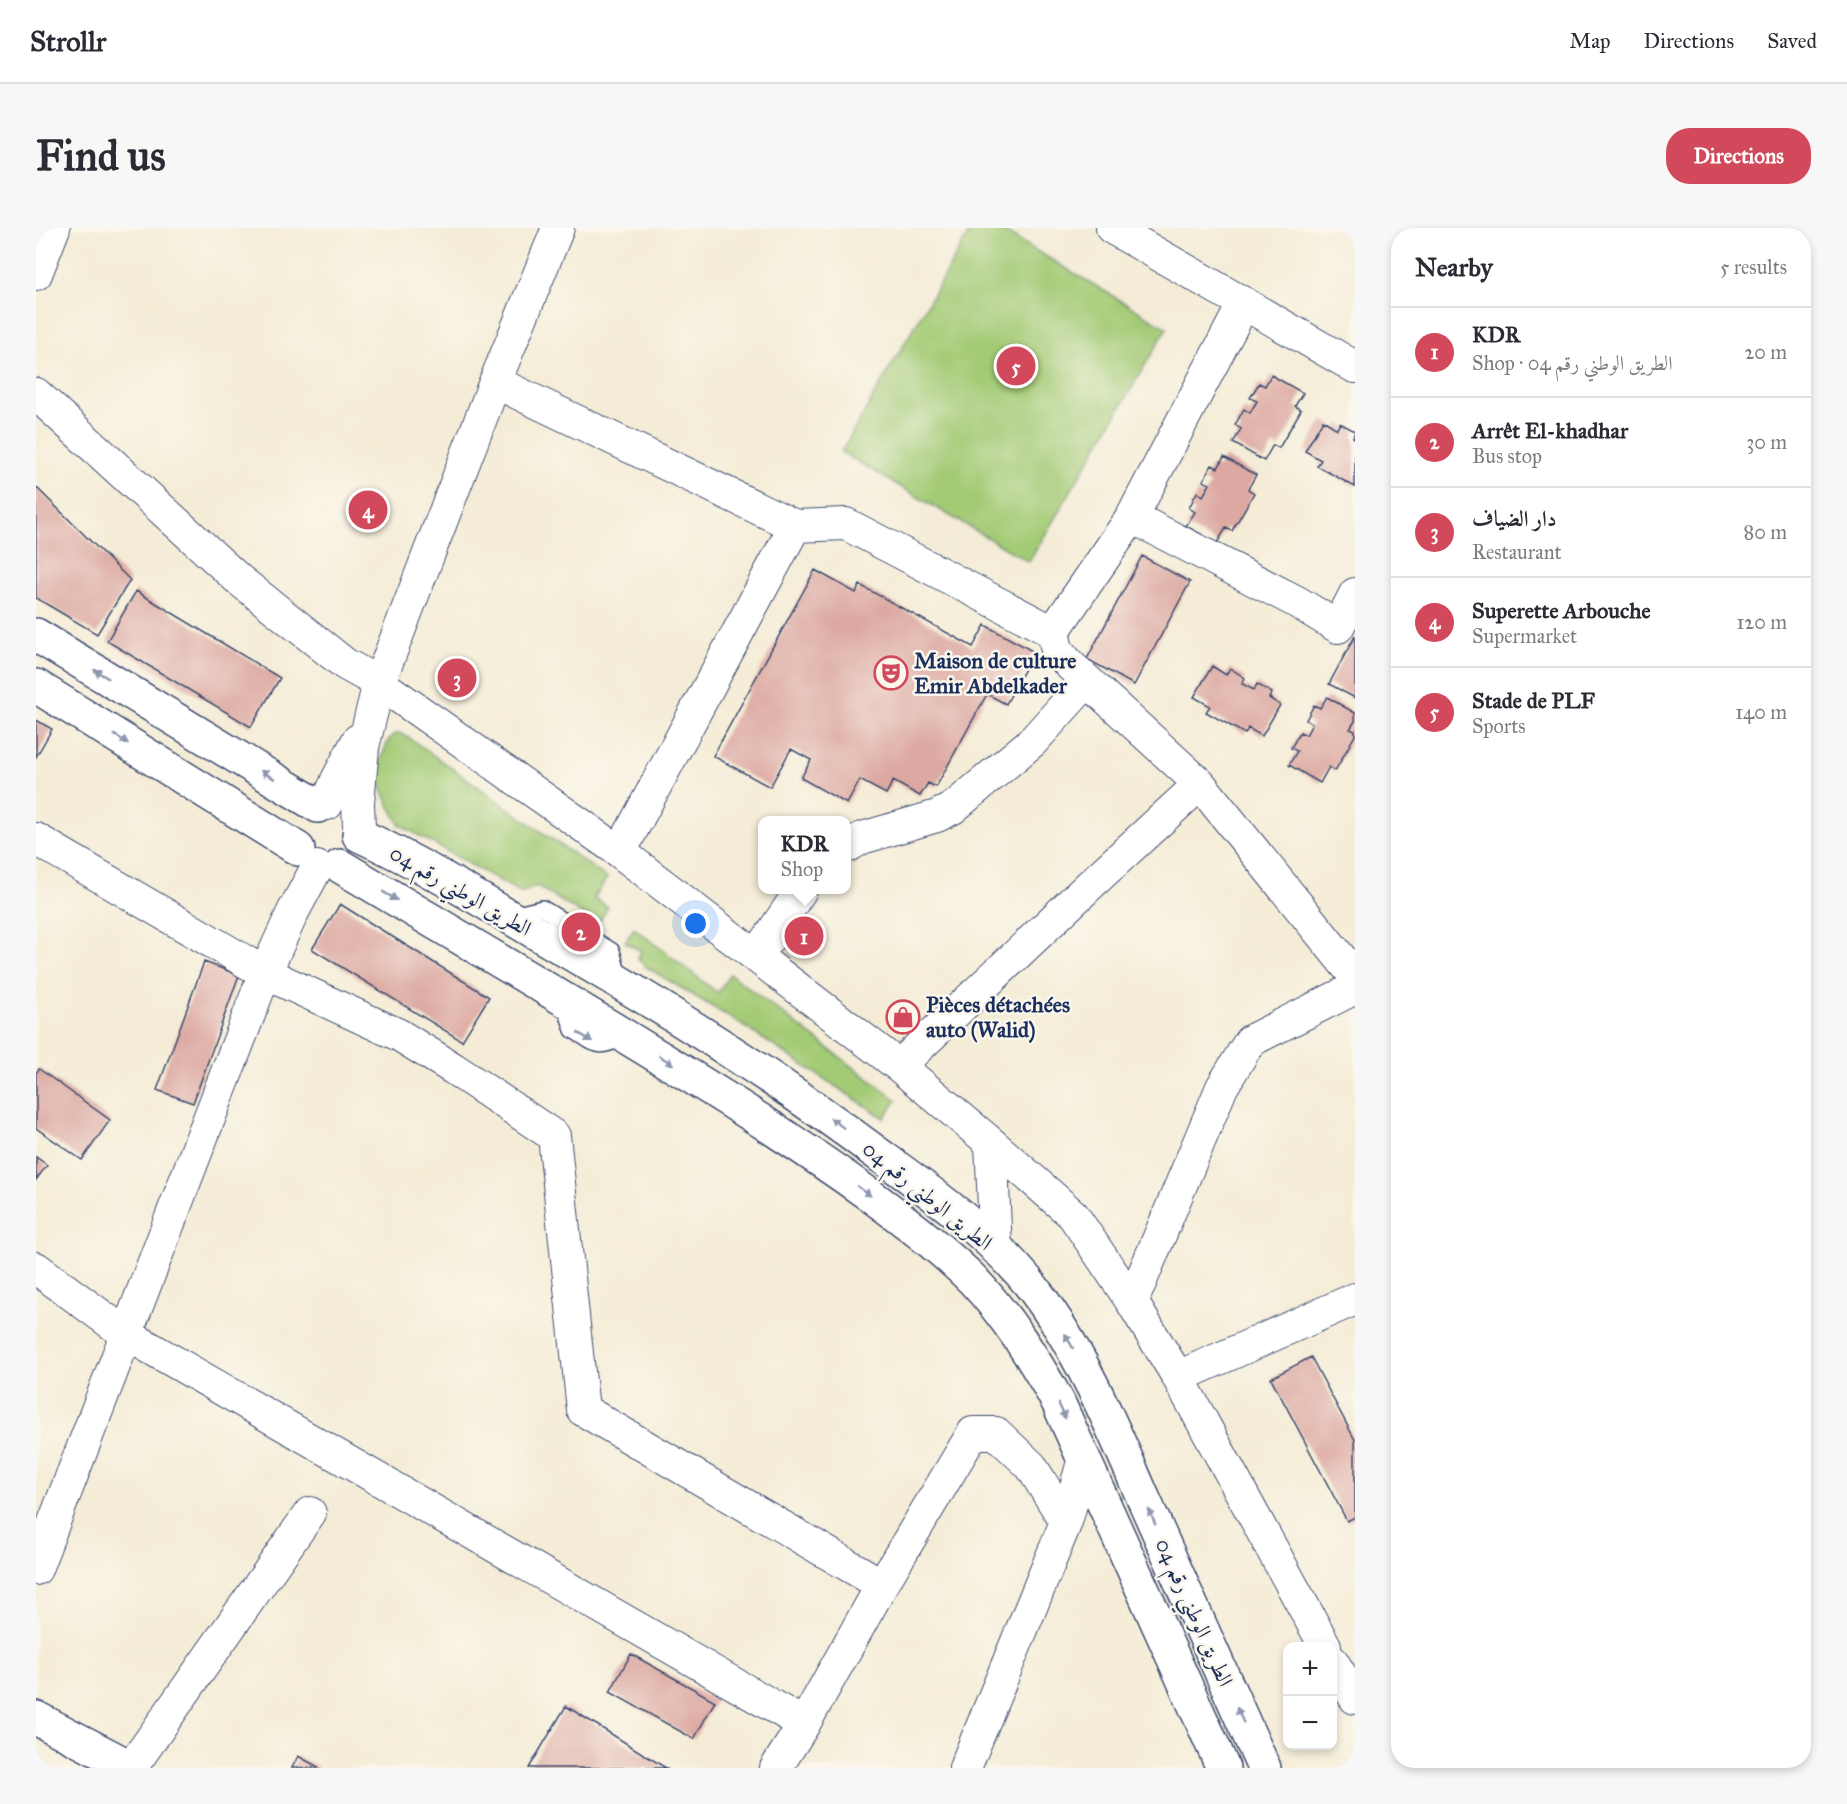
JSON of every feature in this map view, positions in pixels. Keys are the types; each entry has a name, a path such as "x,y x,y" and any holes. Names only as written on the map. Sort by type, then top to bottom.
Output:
{"main road":[{"path":"36,635 322,805"},
{"name":"الطريق الوطني رقم 04","path":"36,686 318,860 628,1036 804,1147 933,1243 971,1279 1004,1317 1033,1356 1084,1458 1223,1768"},
{"path":"322,805 337,805 347,809 354,817 359,831 357,847 351,858 318,860 295,836 298,823 306,812 322,805"},
{"name":"الطريق الوطني رقم 04","path":"359,831 621,982 730,1050 826,1114 951,1208 996,1249 1042,1299 1062,1329 1098,1394 1264,1768"},
{"path":"36,1718 132,1768"}],"street":[{"path":"36,274 54,228"},
{"path":"359,831 358,803 363,747 379,683 495,382 558,228"},
{"path":"1112,228 1355,367"},
{"path":"1244,303 1132,517 1053,632 1057,650 1087,681 1200,784 1355,976"},
{"path":"495,382 795,526 846,524 1053,632"},
{"path":"36,394 238,579 345,664 379,683 620,852 899,1066 1073,1215 1132,1302 1178,1377 1322,1642"},
{"path":"1132,517 1297,602 1338,627 1355,594"},
{"path":"620,852 795,526"},
{"path":"851,844 862,838 937,816 953,808 1033,741 1087,681"},
{"path":"322,805 368,724"},
{"path":"899,1066 1200,784"},
{"path":"36,839 265,973 399,1035 554,1136 583,1410 882,1585"},
{"path":"36,1569 265,973 318,860"},
{"path":"756,957 798,894"},
{"path":"1132,1302 1222,1087 1250,1041 1355,987"},
{"path":"991,1143 996,1249"},
{"path":"36,1268 126,1334 804,1724"},
{"path":"1178,1377 1355,1299"},
{"path":"776,1768 804,1724 882,1585 973,1433 996,1433 1031,1466 1066,1522"},
{"path":"965,1768 1066,1522 1084,1458"},
{"path":"132,1768 310,1513"},
{"path":"1337,1669 1355,1698"}],"green space":[{"path":"972,228 998,228 1167,328 1029,562 841,452"},
{"path":"399,733 607,878 594,898 608,907 598,924 537,886 521,893 400,825 379,782 377,770 388,741 393,735"},
{"path":"634,928 718,993 730,974 897,1100 884,1118 731,1018 646,967 638,959 641,951 625,942"}],"building":[{"path":"1271,375 1303,393 1295,406 1301,410 1279,448 1273,445 1264,461 1233,443 1241,429 1235,425 1244,409 1250,413 1257,401 1250,398 1259,383 1265,386"},
{"path":"1323,420 1337,429 1340,423 1355,431 1353,437 1355,439 1355,487 1317,466 1321,460 1305,451"},
{"path":"1224,457 1256,475 1248,489 1254,493 1232,531 1226,528 1217,543 1186,526 1195,512 1189,508 1197,492 1203,496 1210,484 1203,481 1212,465 1218,468"},
{"path":"36,487 130,580 97,634 36,598"},
{"path":"1142,556 1190,582 1134,685 1087,659"},
{"name":"Maison de culture Emir Abdelkader","path":"815,570 856,593 860,585 973,647 985,625 1034,652 1006,704 987,694 936,787 928,783 920,796 893,781 886,794 860,780 847,804 801,778 811,760 791,749 770,787 713,756"},
{"path":"136,591 280,678 251,727 107,641"},
{"path":"1355,636 1355,698 1329,684"},
{"path":"1212,666 1226,675 1230,668 1245,678 1242,684 1254,690 1257,684 1272,693 1269,698 1280,705 1262,736 1248,728 1245,734 1206,712 1210,706 1194,697"},
{"path":"1327,697 1355,713 1355,721 1350,729 1355,731 1355,735 1335,771 1329,767 1320,783 1289,765 1297,751 1291,748 1300,732 1306,735 1312,724 1306,720 1314,705 1320,708"},
{"path":"36,720 52,729 36,757"},
{"path":"340,904 489,997 462,1041 312,949"},
{"path":"204,962 239,975 193,1103 157,1090"},
{"path":"39,1069 110,1120 82,1160 36,1128 36,1073"},
{"path":"36,1157 47,1165 36,1180"},
{"path":"1311,1357 1355,1440 1355,1517 1347,1521 1271,1378"},
{"path":"631,1654 715,1701 694,1739 610,1692"},
{"path":"566,1706 666,1768 529,1768"},
{"path":"298,1756 320,1768 292,1768"}],"place":[{"name":"Stade de PLF","path":"1016,366"},
{"name":"Superette Arbouche","path":"368,510"},
{"name":"Maison de culture Emir Abdelkader","path":"891,673"},
{"name":"دار الضياف","path":"457,678"},
{"name":"Arrêt El-khadhar","path":"581,932"},
{"name":"KDR","path":"804,936"},
{"name":"Pièces détachées auto (Walid)","path":"903,1017"}]}
